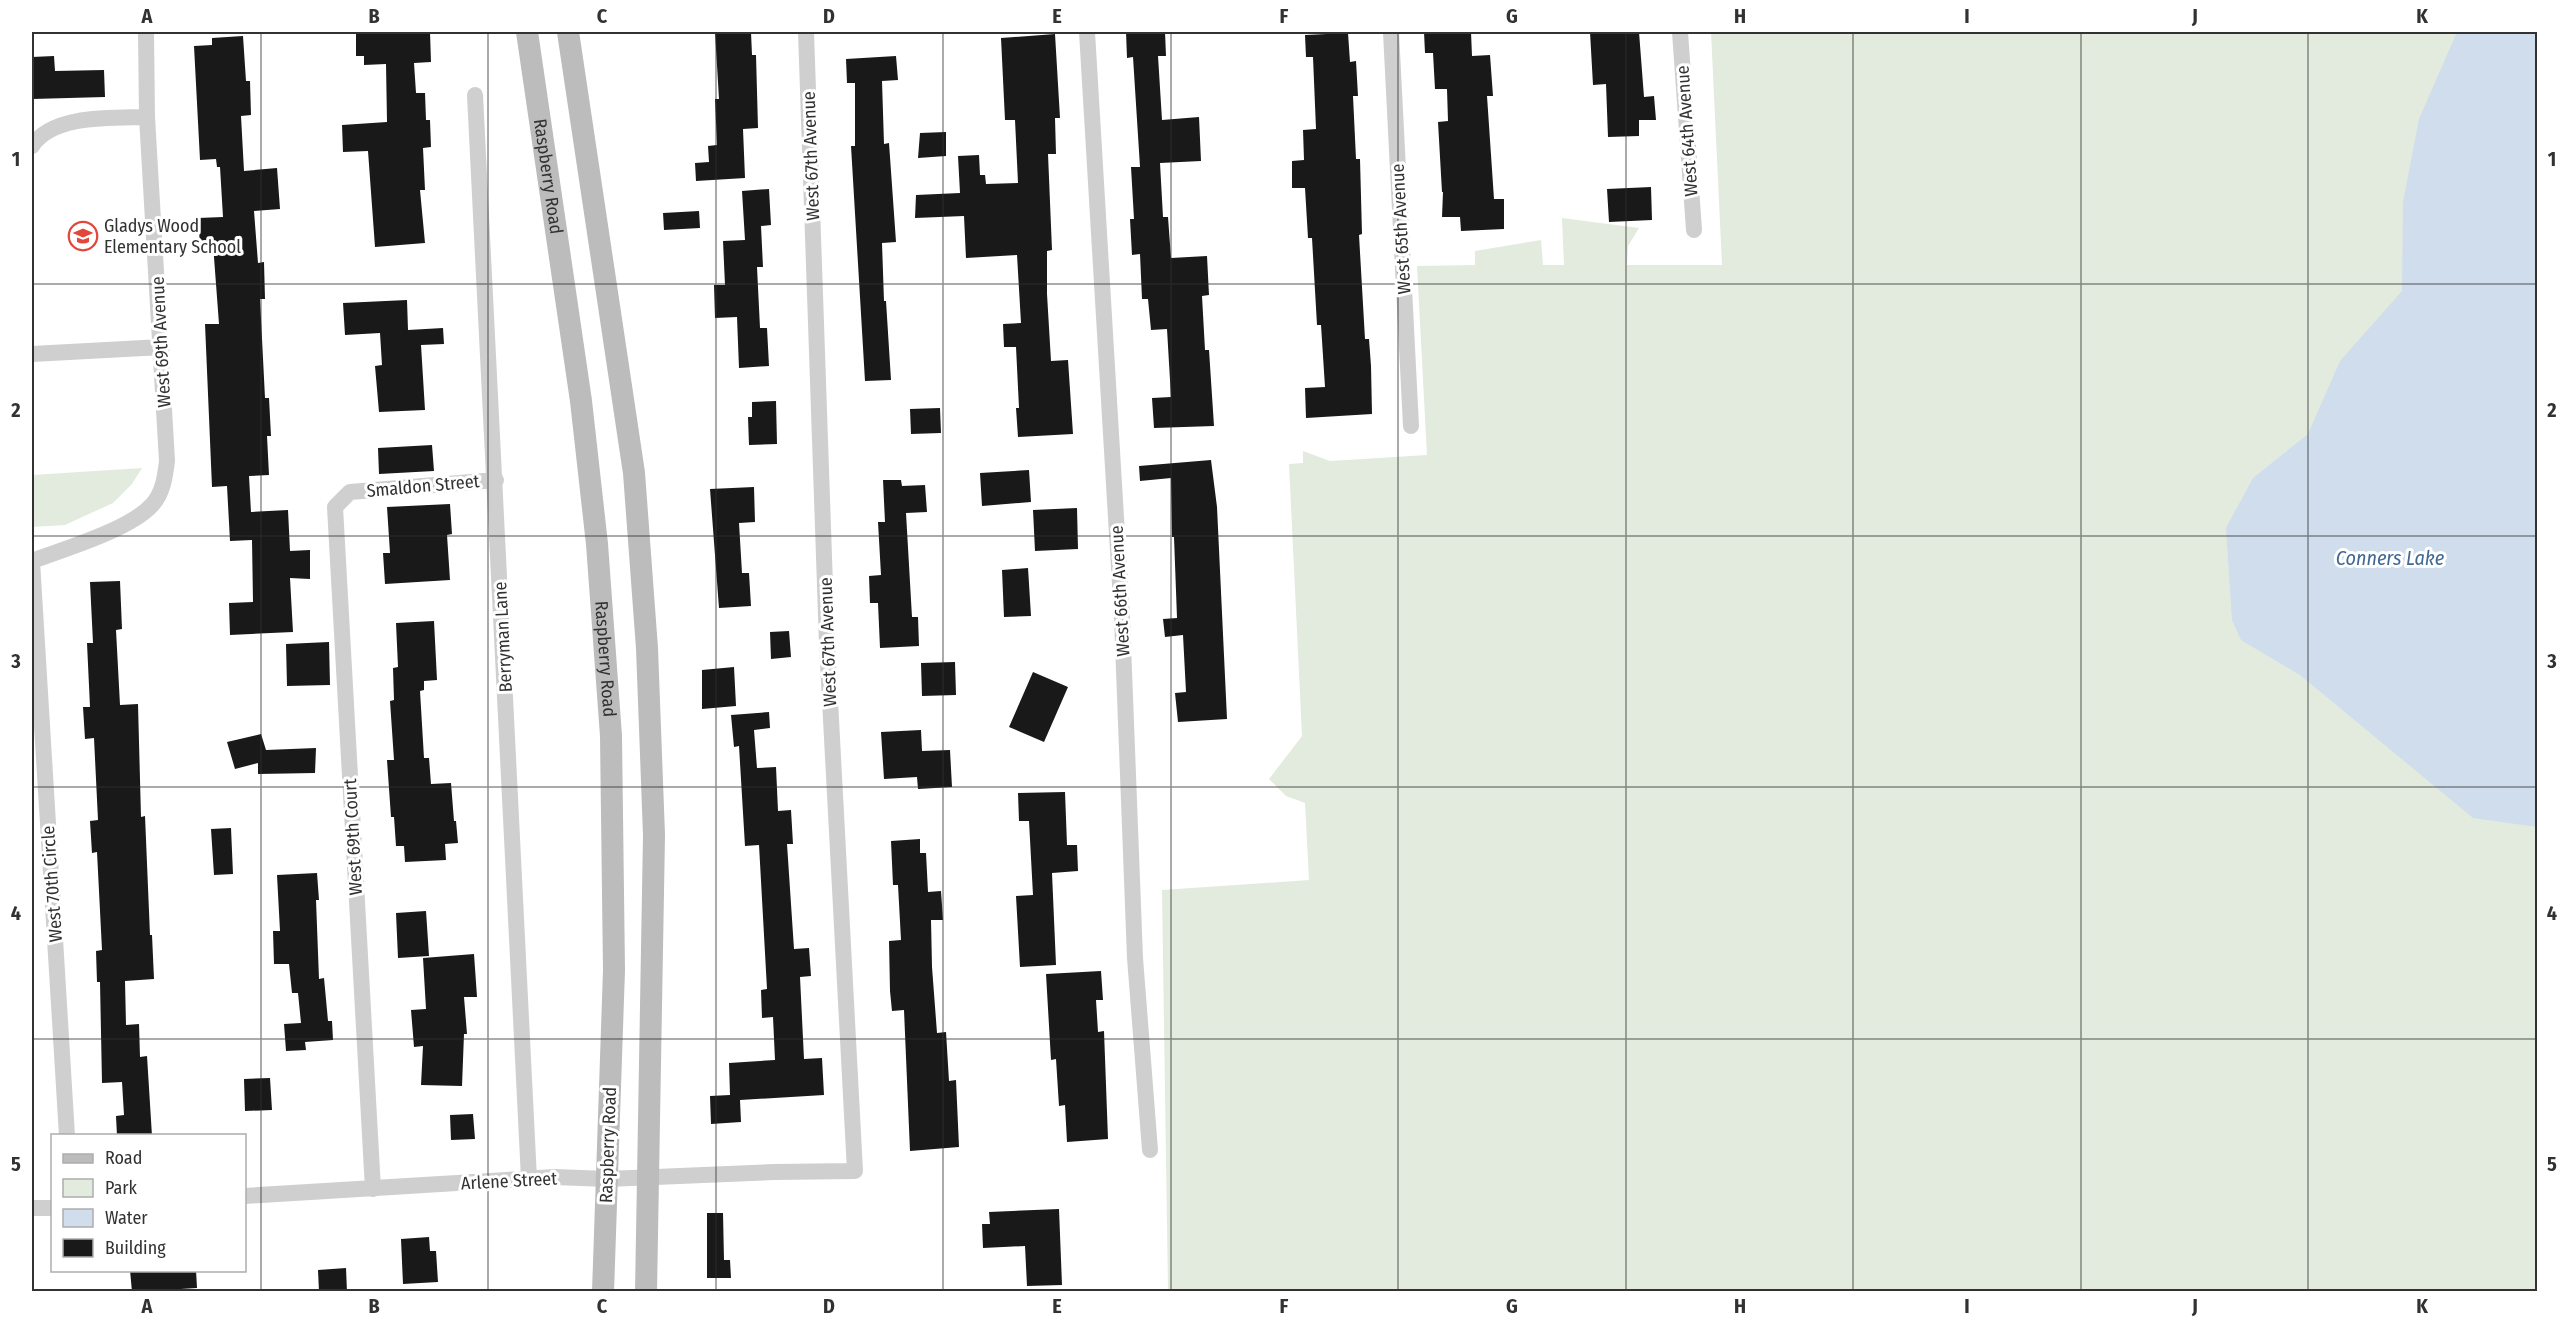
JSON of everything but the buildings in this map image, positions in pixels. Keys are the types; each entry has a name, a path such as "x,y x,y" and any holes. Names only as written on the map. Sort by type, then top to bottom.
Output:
{"main road":[{"name":"Raspberry Road","path":"527,32 581,401 597,544 611,736 614,970 603,1292"},
{"path":"568,32 633,473 647,648 654,835 650,1178 646,1292"}],"street":[{"name":"West 69th Avenue","path":"32,561 122,525 152,506 163,486 167,461 147,117 146,32"},
{"name":"West 67th Avenue","path":"774,1172 855,1171 827,644 806,32"},
{"name":"West 66th Avenue","path":"1087,32 1122,618 1136,958 1150,1150"},
{"name":"West 65th Avenue","path":"1391,32 1411,426"},
{"name":"West 64th Avenue","path":"1680,32 1694,230"},
{"name":"Berryman Lane","path":"475,95 529,1179"},
{"path":"32,146 37,138 53,127 86,120 147,117"},
{"path":"32,354 162,347"},
{"name":"Smaldon Street","path":"350,492 495,480"},
{"name":"West 69th Court","path":"350,492 335,507 373,1189"},
{"name":"West 70th Circle","path":"32,561 67,1134"},
{"name":"Arlene Street","path":"246,1196 529,1179 650,1178 774,1172"},
{"path":"32,1208 51,1208"}],"green space":[{"path":"1711,32 2537,32 2537,1291 1168,1291 1162,890 1309,880 1305,803 1286,796 1269,779 1302,736 1289,464 1303,463 1303,451 1330,461 1427,455 1417,266 1475,265 1475,251 1541,240 1543,265 1564,265 1562,218 1639,228 1628,246 1627,265 1722,265"},
{"path":"142,468 132,484 113,503 65,525 32,527 32,475"}],"water":[{"name":"Conners Lake","path":"2457,32 2537,32 2537,827 2473,818 2300,675 2241,640 2232,620 2226,528 2253,478 2308,434 2340,361 2402,291 2403,202 2419,119"}],"place":[{"name":"Gladys Wood Elementary School","path":"83,236"}]}
